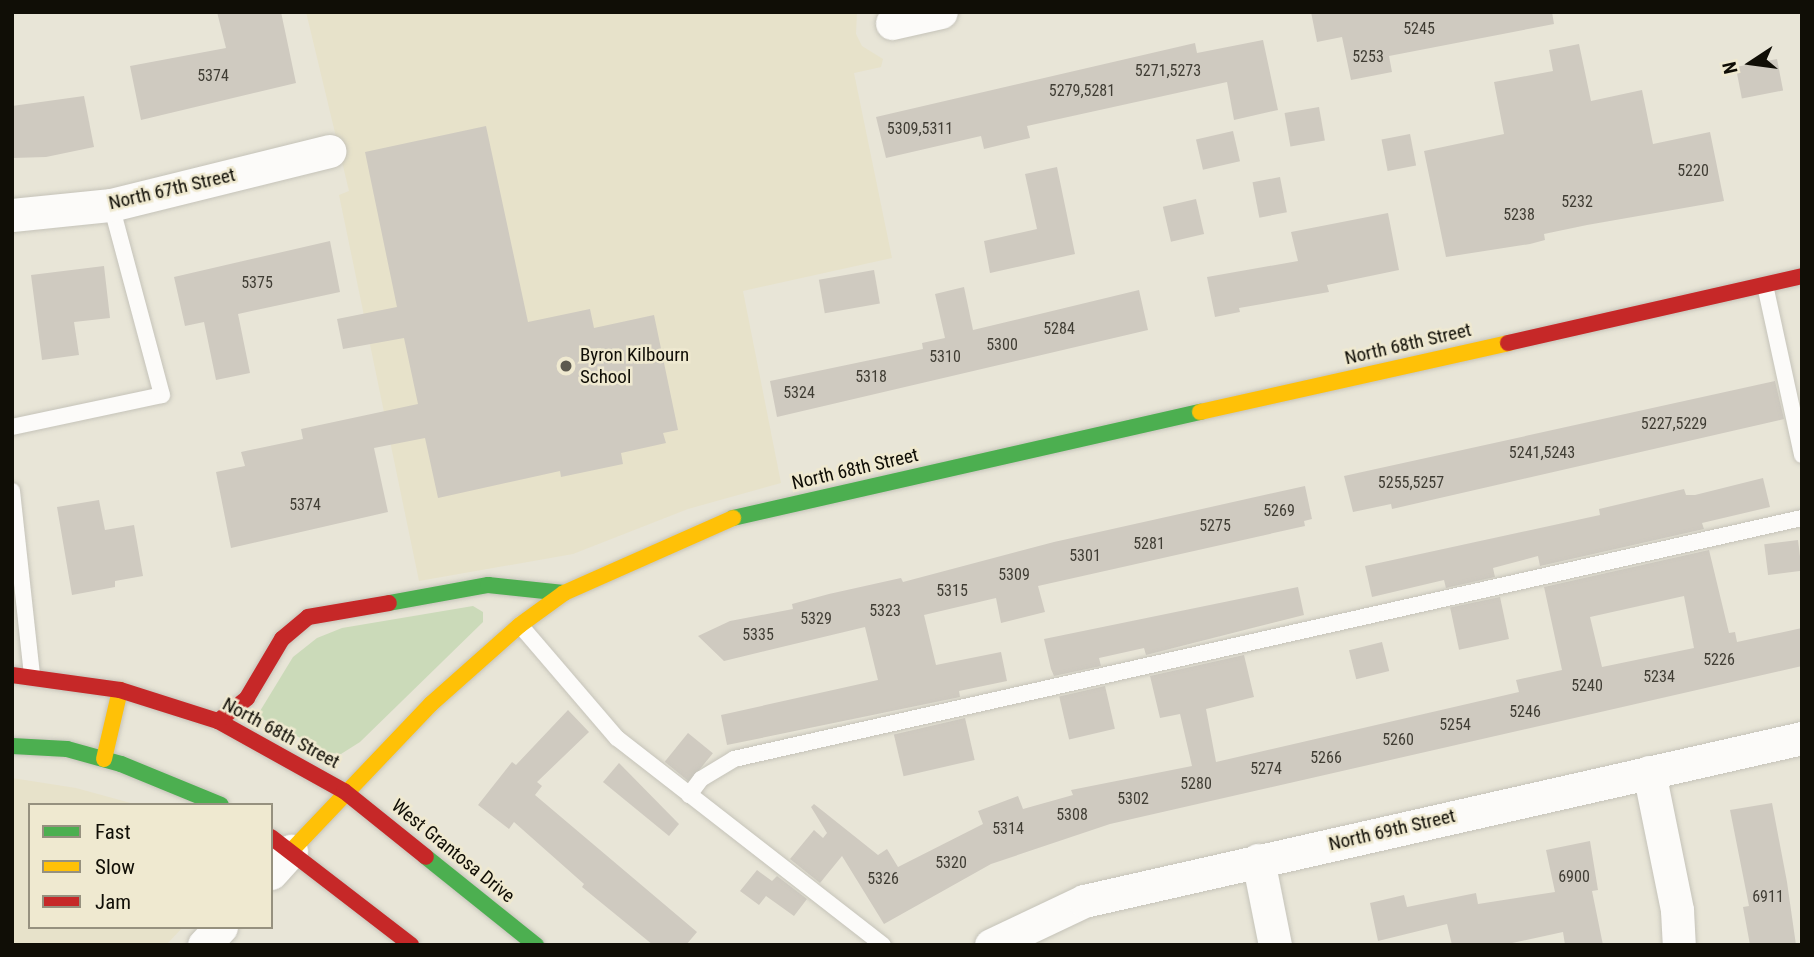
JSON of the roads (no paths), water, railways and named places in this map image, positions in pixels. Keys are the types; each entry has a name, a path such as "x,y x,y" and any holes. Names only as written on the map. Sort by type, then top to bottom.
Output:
{"street":[{"path":"892,23 941,12"},
{"name":"North 67th Street","path":"12,215 111,205 329,151"},
{"name":"North 68th Street","path":"12,675 120,690 218,721 344,791 431,704 520,625 564,593 733,518 1802,276"},
{"path":"218,721 247,698 282,639 308,617 488,585 564,593"},
{"path":"104,760 120,690"},
{"name":"North 69th Street","path":"991,945 1084,901 1802,738"},
{"path":"12,746 67,749 207,795 218,803"},
{"path":"1650,772 1677,910 1679,945"},
{"path":"344,791 278,853 411,945"},
{"name":"West Grantosa Drive","path":"344,791 536,945"},
{"path":"1258,860 1276,945"},
{"path":"205,945 219,929"}],"lane":[{"path":"12,427 162,395 111,205"},
{"path":"1765,285 1802,455"},
{"path":"12,491 32,676"},
{"path":"689,795 701,779 734,759 1802,518"},
{"path":"520,625 617,738 883,945"}],"place":[{"name":"Byron Kilbourn School","path":"566,366"}]}
